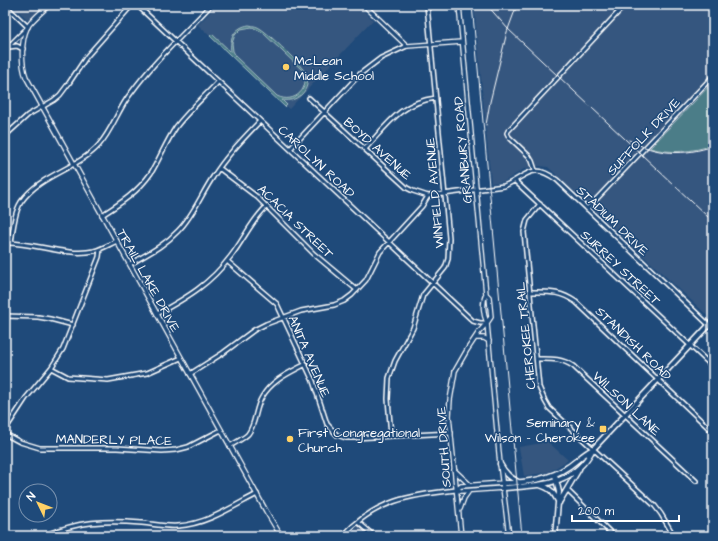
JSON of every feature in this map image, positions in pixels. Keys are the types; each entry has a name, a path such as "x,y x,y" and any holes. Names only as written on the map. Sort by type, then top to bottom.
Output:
{"main road":[{"path":"503,485 520,483 555,475 567,468 593,448 713,321"},
{"path":"503,485 538,485 557,481 569,476 588,458 593,448"},
{"path":"500,464 509,476 520,483"},
{"path":"559,503 582,464"},
{"path":"555,475 560,492 555,536"},
{"path":"538,485 550,489 554,493 559,503"}],"street":[{"path":"6,49 49,5"},
{"path":"5,136 28,115 54,100 60,94 87,56 132,5"},
{"name":"CAROLYN ROAD","path":"137,5 432,284 474,321 487,323"},
{"path":"11,243 18,210 21,202 28,193 43,181 74,164 93,151 104,140 130,94 149,70 211,5"},
{"path":"364,5 407,46"},
{"name":"WINFIELD AVENUE","path":"391,436 388,399 389,378 395,361 413,328 423,295 445,268 448,259 450,238 427,5"},
{"name":"GRANBURY ROAD","path":"459,5 486,294 489,297 491,317 487,323"},
{"path":"190,374 227,351 254,330 284,316 301,311 334,305 344,301 366,280 380,252 422,206 428,196 504,186 516,182 534,170 532,161 507,133 625,5"},
{"path":"5,6 28,27"},
{"name":"TRAIL LAKE DRIVE","path":"28,27 23,48 24,73 281,536"},
{"path":"290,149 360,74 387,54 407,46 462,42"},
{"path":"6,49 17,46 23,48"},
{"name":"SUFFOLK DRIVE","path":"587,210 713,76"},
{"path":"102,215 127,199 141,186 151,173 177,126 218,82"},
{"name":"BOYD AVENUE","path":"309,98 407,188 428,196"},
{"path":"365,149 396,115 417,101 436,98"},
{"path":"130,264 157,248 179,230 189,217 219,168 239,143 260,121"},
{"name":"ACACIA STREET","path":"219,168 247,188 310,250 357,290"},
{"name":"STADIUM DRIVE","path":"534,170 545,172 550,175 709,325"},
{"name":"SURREY STREET","path":"516,182 713,367"},
{"name":"CHEROKEE TRAIL","path":"540,204 526,220 524,232 539,386 545,402 549,408 655,506 674,536"},
{"path":"157,314 195,292 209,280 235,251 255,219 267,206"},
{"path":"5,243 72,252 94,251 117,241"},
{"path":"5,430 29,394 51,368 63,349 99,257 100,249"},
{"name":"ANITA AVENUE","path":"227,261 277,304 306,364 327,424 337,435 346,438 354,438 451,433"},
{"name":"STANDISH ROAD","path":"531,292 556,293 568,297 576,302 713,432"},
{"name":"GRANBURY ROAD","path":"486,294 483,299 484,317 487,323 500,464 509,536"},
{"path":"5,316 50,318 73,325"},
{"name":"SOUTH DRIVE","path":"461,536 451,433 450,400 452,381 462,357 487,323"},
{"path":"476,338 484,338 489,341"},
{"path":"51,368 68,377 108,380 147,373 181,358"},
{"name":"WILSON LANE","path":"537,359 554,358 568,363 578,370 696,480"},
{"path":"230,446 243,438 250,431 259,402 266,390 282,376 306,364"},
{"name":"MANDERLY PLACE","path":"5,434 20,442 40,448 117,448 162,451 188,447 221,430"},
{"path":"454,470 471,486"},
{"path":"456,490 461,486 503,485"},
{"path":"343,536 358,522 372,512 394,501 424,493 456,490 469,491 503,485"},
{"path":"567,490 613,536"},
{"path":"459,512 461,505 469,491"},
{"path":"43,536 68,526 102,521 166,526 191,524 215,516 257,494"},
{"path":"358,522 374,536"}],"shaded area":[{"path":"12,5 44,5 29,21"},
{"name":"McLean Middle School","path":"217,5 358,5 373,20 289,109 198,25"},
{"path":"474,5 713,5 713,311 708,316 548,167 540,166 524,169 503,182 491,183"},
{"path":"548,442 568,460 549,472 524,476 519,447"},
{"path":"358,526 367,536 348,536"}],"green space":[{"path":"249,25 260,28 278,43 304,70 307,77 307,82 304,92 295,99 282,100 287,105 285,107 210,36 212,34 231,52 231,42 234,34 244,26","holes":["252,27 262,32 302,70 305,76 305,82 300,93 295,96 290,98 277,96 237,58 233,51 232,43 235,35 241,29"]},
{"path":"713,82 713,145 674,152 650,148"}],"railway":[{"path":"472,5 522,536"},
{"path":"487,5 508,29 708,217"},
{"path":"486,125 507,32 517,5"},
{"path":"629,140 650,149 671,152 692,151 713,146"}],"place":[{"name":"McLean Middle School","path":"286,67"},
{"name":"Seminary & Wilson - Cherokee","path":"603,429"},
{"name":"First Congregational Church","path":"290,439"}]}
